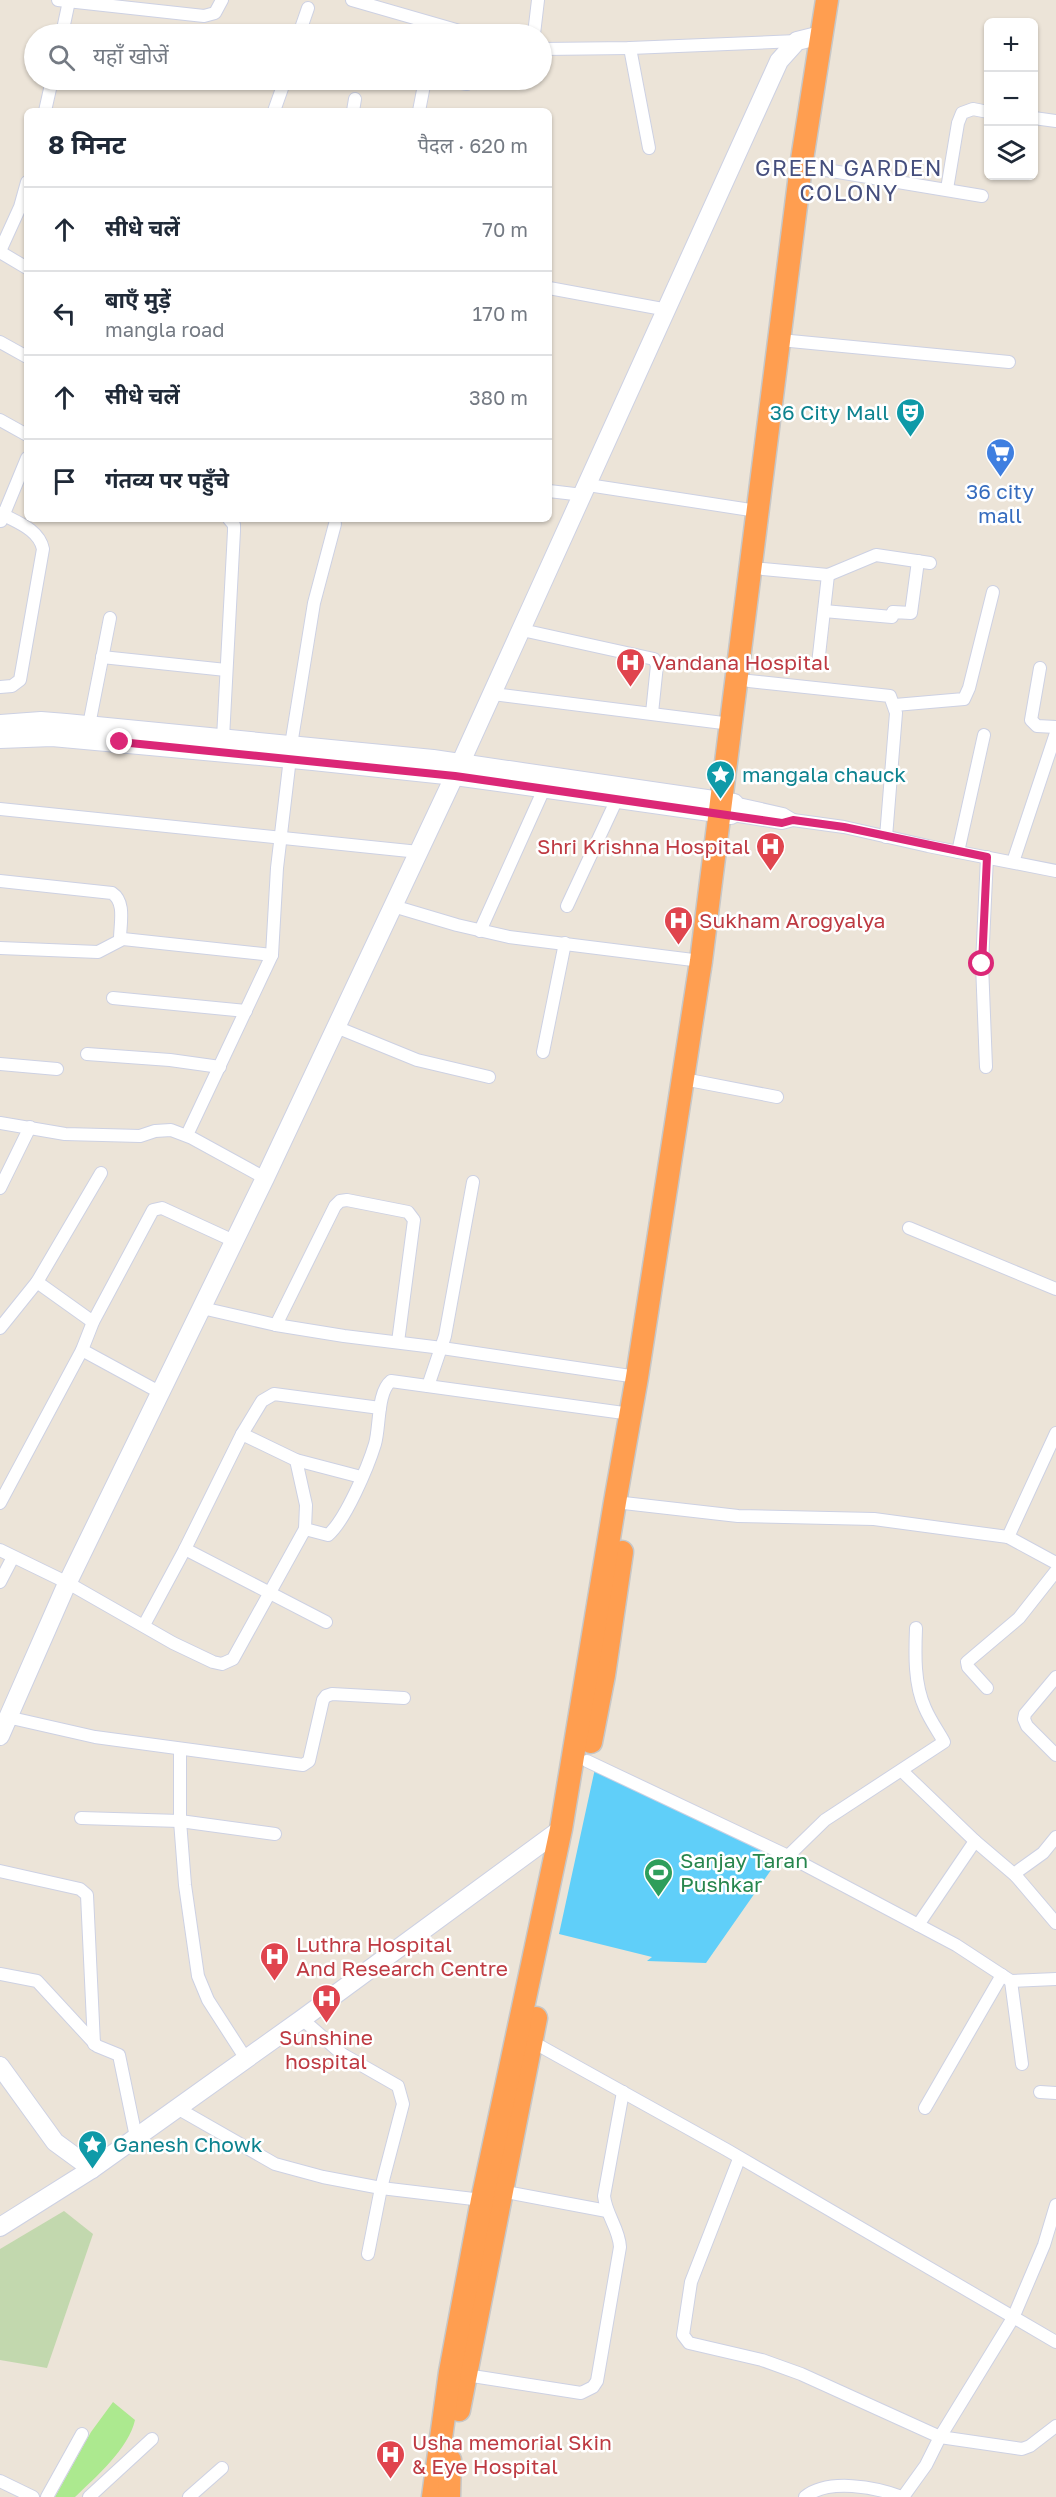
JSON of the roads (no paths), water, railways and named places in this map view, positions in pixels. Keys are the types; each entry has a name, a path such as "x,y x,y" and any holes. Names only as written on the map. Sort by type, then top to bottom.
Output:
{"highway":[{"path":"441,2495 466,2375 492,2195 622,1503 675,1169 701,961 749,681 759,561 785,340 801,166 827,0"},
{"path":"441,2495 450,2372 531,2041 604,1675 631,1414 675,1169 694,1081 727,808 731,724 759,561 757,511 840,0"}],"street":[{"path":"63,24 64,1 204,16 215,14 222,0"},
{"path":"352,0 435,24"},
{"path":"535,24 538,0"},
{"path":"302,24 308,8"},
{"path":"552,49 797,41 821,35"},
{"path":"0,1736 68,1583 265,1178 493,694 779,61 797,41"},
{"path":"630,48 649,148"},
{"path":"46,108 50,90"},
{"path":"275,108 281,90"},
{"path":"420,108 423,90"},
{"path":"946,189 958,123 962,113 973,110 984,111"},
{"path":"1038,119 1056,121"},
{"path":"814,168 982,196"},
{"path":"24,193 0,252 24,266"},
{"path":"552,289 668,310"},
{"path":"785,340 1009,362"},
{"path":"0,342 24,355"},
{"path":"0,420 24,433"},
{"path":"0,687 15,685 20,680 43,549 40,540 32,530 1,517 24,465"},
{"path":"552,491 586,490 757,511"},
{"path":"223,738 234,528 231,522"},
{"path":"187,1136 272,955 290,752 314,603 335,524"},
{"path":"759,561 828,575 876,555 930,563"},
{"path":"824,611 892,617 892,612 911,613 918,561"},
{"path":"818,664 828,575"},
{"path":"895,705 964,699 969,688 993,592"},
{"path":"88,725 110,618"},
{"path":"522,630 654,658 657,665 652,713"},
{"path":"102,657 226,670"},
{"path":"1040,668 1031,720 1037,726 1056,727"},
{"path":"749,681 890,696 896,713 886,837"},
{"path":"493,694 731,724"},
{"path":"0,724 41,721 223,738 290,752"},
{"path":"1013,862 1056,733"},
{"path":"958,852 984,735"},
{"path":"0,739 52,737 290,752 458,769 727,808"},
{"path":"458,769 544,789 617,799 783,813 793,820 844,827 958,852 1056,870"},
{"path":"480,931 544,789"},
{"path":"567,906 617,799"},
{"path":"0,809 419,852"},
{"path":"986,1067 982,964 987,857"},
{"path":"0,881 112,893 121,905 120,939"},
{"path":"393,906 509,937 701,961"},
{"path":"0,948 98,952 107,949 120,939 272,955"},
{"path":"543,1052 565,943"},
{"path":"113,998 246,1011"},
{"path":"336,1027 417,1060 489,1077"},
{"path":"87,1054 170,1060 220,1067"},
{"path":"0,1064 57,1069"},
{"path":"694,1081 777,1097"},
{"path":"0,1123 65,1134 140,1136 163,1130 187,1136 265,1178"},
{"path":"0,1188 30,1127"},
{"path":"0,1328 37,1282 101,1173"},
{"path":"428,1386 442,1348 473,1182"},
{"path":"276,1325 335,1206 340,1201 347,1200 408,1212 414,1220 398,1342"},
{"path":"0,1503 82,1350 93,1322 156,1208 165,1209 234,1241"},
{"path":"909,1228 1056,1288"},
{"path":"37,1282 93,1322"},
{"path":"202,1308 276,1325 344,1336 637,1377"},
{"path":"82,1350 161,1392"},
{"path":"305,1529 324,1536 340,1522 374,1445 386,1385 391,1381 631,1414"},
{"path":"144,1625 242,1434 262,1401 271,1394 380,1408"},
{"path":"1008,1537 1056,1433"},
{"path":"242,1434 296,1460 361,1477"},
{"path":"0,1550 68,1583 173,1643 222,1664 233,1659 305,1529 306,1505 296,1460"},
{"path":"0,1473 12,1480"},
{"path":"622,1503 738,1515 874,1519 1008,1537 1056,1563"},
{"path":"185,1549 326,1622"},
{"path":"0,1582 12,1557"},
{"path":"987,1688 968,1667 967,1662 1019,1618 1056,1571"},
{"path":"788,1856 825,1820 944,1742 924,1707 915,1655 916,1628"},
{"path":"1056,1677 1025,1714 1024,1719 1056,1755"},
{"path":"7,1717 95,1737 303,1765 309,1761 323,1700 326,1696 332,1694 404,1698"},
{"path":"180,1749 180,1821 184,1885 198,1976 208,2000 246,2059"},
{"path":"587,1761 788,1856 956,1945 1006,1978 1056,1979"},
{"path":"902,1771 975,1841 1016,1876 1056,1923"},
{"path":"81,1818 180,1821 275,1834"},
{"path":"0,2227 92,2169 302,2019 561,1829"},
{"path":"1016,1876 1017,1870 1042,1853 1056,1837"},
{"path":"918,1925 975,1841"},
{"path":"0,1871 80,1889 87,1895 94,2043"},
{"path":"0,1974 37,1981 101,2050 119,2055 136,2137"},
{"path":"1006,1978 1022,2064"},
{"path":"926,2108 1006,1978"},
{"path":"302,2019 342,2054 398,2086 403,2104 381,2188 368,2254"},
{"path":"531,2041 1056,2342"},
{"path":"0,2066 55,2142 92,2169"},
{"path":"466,2375 581,2393 593,2387 599,2376 620,2247 616,2225 608,2211 604,2196 622,2092"},
{"path":"1040,2092 1056,2093"},
{"path":"177,2108 266,2161 323,2177 381,2188 492,2195 608,2211"},
{"path":"739,2159 691,2282 683,2335 689,2343 762,2360 801,2374 940,2437 1022,2449 1030,2446 1056,2426"},
{"path":"806,2497 825,2487 875,2489 903,2497 926,2465 940,2437 1013,2318 1044,2245 1056,2205"},
{"path":"47,2497 82,2434"},
{"path":"90,2497 152,2439"},
{"path":"189,2497 222,2468"},
{"path":"0,2481 33,2497"}],"water":[{"name":"Sanjay Taran Pushkar","path":"596,1764 778,1860 706,1963 647,1961 652,1957 559,1934"}],"place":[{"name":"36 City Mall","path":"910,438"},
{"name":"36 city mall","path":"1000,478"},
{"name":"Vandana Hospital","path":"631,688"},
{"name":"mangala chauck","path":"721,800"},
{"name":"Shri Krishna Hospital","path":"771,872"},
{"name":"Sukham Arogyalya","path":"678,946"},
{"name":"Sanjay Taran Pushkar","path":"659,1898"},
{"name":"Luthra Hospital And Research Centre","path":"275,1982"},
{"name":"Sunshine hospital","path":"326,2024"},
{"name":"Ganesh Chowk","path":"92,2170"},
{"name":"Usha memorial Skin & Eye Hospital","path":"391,2480"}],"district":[{"name":"GREEN GARDEN COLONY","path":"849,180"}]}
